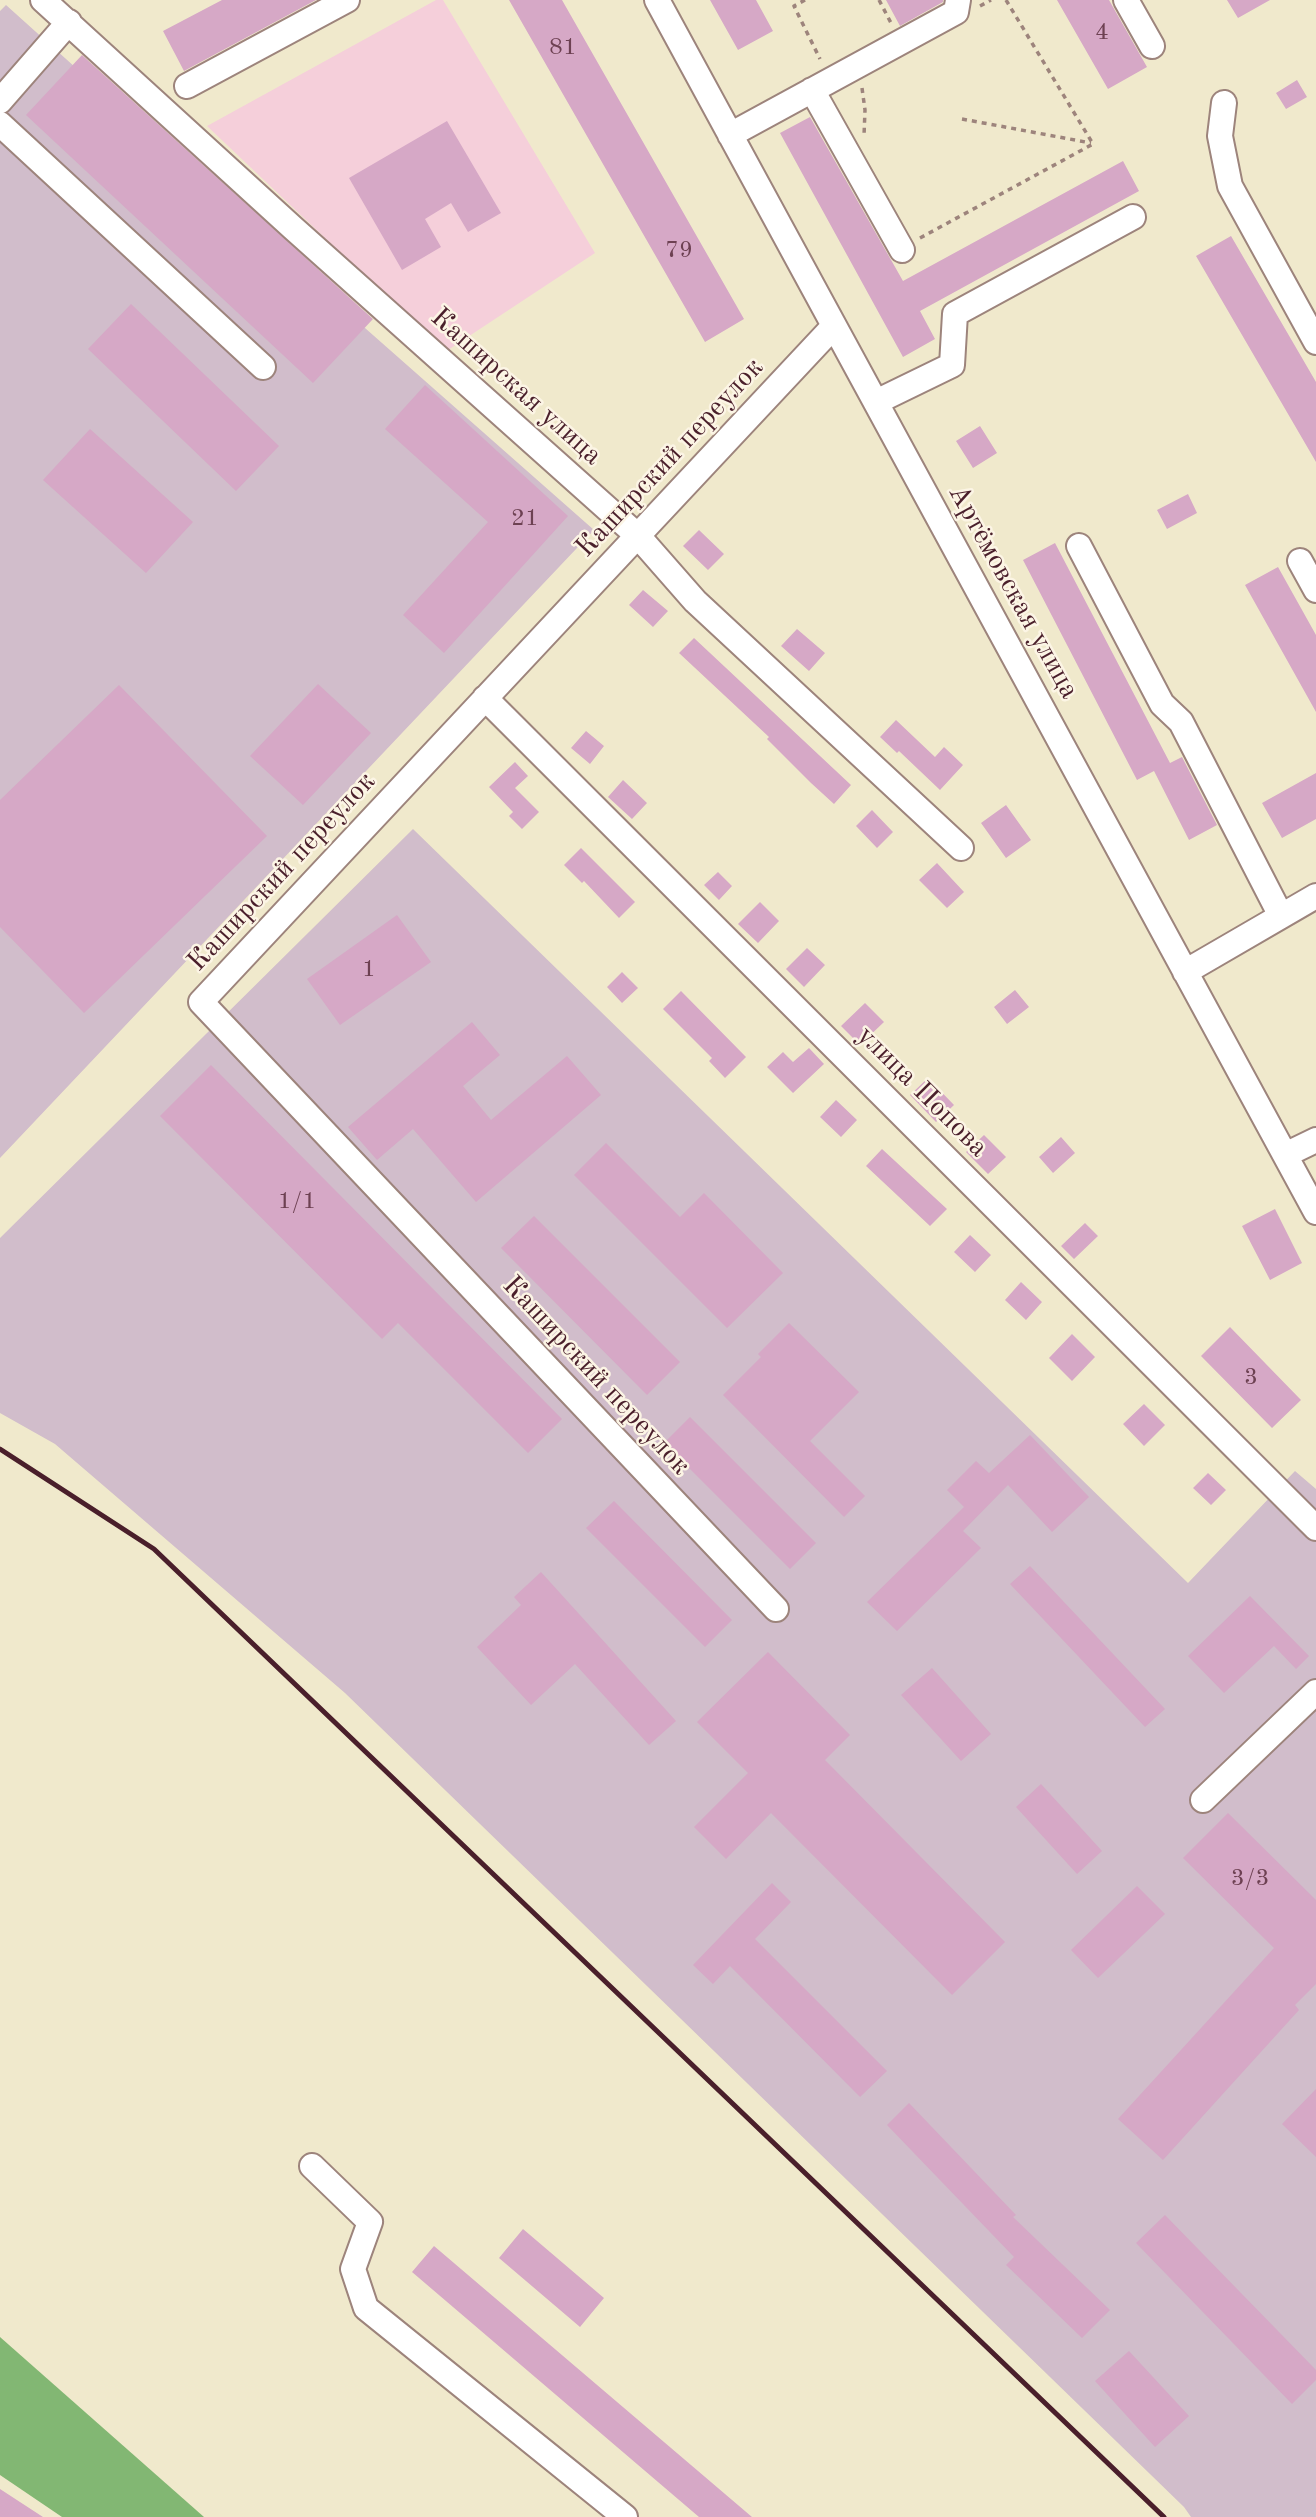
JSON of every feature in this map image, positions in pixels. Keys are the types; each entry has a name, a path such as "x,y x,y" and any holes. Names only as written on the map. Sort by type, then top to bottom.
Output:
{"street":[{"path":"187,86 347,0"},
{"name":"Артёмовская улица","path":"657,0 1316,1212"},
{"path":"1126,0 1152,46"},
{"path":"730,135 968,4"},
{"path":"0,101 55,10"},
{"name":"Каширская улица","path":"55,10 293,228 638,536 695,601 961,848"},
{"path":"821,85 910,245"},
{"path":"1224,103 1220,136 1230,186 1316,342"},
{"path":"0,124 263,367"},
{"path":"876,402 952,365 955,314 1133,217"},
{"name":"Каширский переулок","path":"776,1609 201,1002 834,326"},
{"path":"1079,546 1162,704 1181,722 1281,916"},
{"path":"1300,561 1316,590"},
{"name":"улица Попова","path":"485,698 1316,1528"},
{"path":"1185,971 1316,896"},
{"path":"1285,1156 1316,1140"},
{"path":"1203,1800 1316,1692"},
{"path":"312,2166 370,2222 353,2269 366,2308 625,2517"}],"path":[{"path":"805,0 794,6 821,85"},
{"path":"968,4 990,0"},
{"path":"1006,0 1093,144"},
{"path":"861,84 865,110 864,148"},
{"path":"962,119 1093,144"},
{"path":"910,245 1093,144"}],"shaded area":[{"path":"436,0 443,0 595,253 445,352 207,126"},
{"path":"6,5 594,530 0,1158 0,11"},
{"path":"413,829 1188,1583 1295,1471 1316,1489 1316,2517 1191,2517 1184,2507 345,1693 55,1444 0,1413 0,1238"}],"green space":[{"path":"0,2337 204,2517 62,2517 0,2475"}],"building":[{"path":"222,0 316,0 184,71 163,31"},
{"path":"509,0 562,0 744,319 705,342"},
{"path":"710,0 756,0 773,31 738,50"},
{"path":"886,0 943,0 943,2 900,26"},
{"path":"1057,0 1109,0 1147,67 1108,89"},
{"path":"1227,0 1270,0 1238,18"},
{"path":"82,55 373,319 313,383 26,115"},
{"path":"1297,80 1307,97 1286,109 1276,93"},
{"path":"810,117 903,281 1123,161 1139,191 920,311 935,339 903,357 780,133"},
{"path":"447,121 501,213 468,232 451,203 425,219 441,247 402,270 349,178"},
{"path":"1231,236 1316,382 1316,462 1196,256"},
{"path":"131,304 279,446 236,491 88,349"},
{"path":"425,385 568,516 444,653 403,615 488,522 385,429"},
{"path":"980,426 997,453 973,468 956,441"},
{"path":"90,429 193,522 146,573 43,480"},
{"path":"1188,494 1197,513 1167,529 1157,510"},
{"path":"699,530 724,554 708,570 683,546"},
{"path":"1055,543 1170,763 1182,757 1217,825 1189,840 1154,771 1137,780 1023,560"},
{"path":"1278,567 1316,635 1316,712 1245,585"},
{"path":"643,590 668,611 653,627 629,605"},
{"path":"797,629 825,653 809,671 781,646"},
{"path":"694,638 851,785 834,804 767,739 769,737 679,653"},
{"path":"318,684 371,733 303,805 250,756"},
{"path":"119,685 267,836 84,1013 0,927 0,800"},
{"path":"896,720 935,757 944,747 963,765 940,790 880,737"},
{"path":"586,731 604,746 590,764 571,748"},
{"path":"515,762 528,776 515,788 539,812 522,829 509,816 513,812 489,787"},
{"path":"1316,773 1316,819 1282,838 1262,803"},
{"path":"623,780 647,803 632,819 608,797"},
{"path":"1006,805 1031,840 1006,858 981,823"},
{"path":"872,810 893,832 877,848 856,826"},
{"path":"581,848 635,902 619,918 584,881 582,883 564,865"},
{"path":"937,863 964,892 947,908 919,880"},
{"path":"718,872 732,886 719,900 704,885"},
{"path":"760,902 779,921 758,943 738,924"},
{"path":"397,915 431,962 340,1025 307,979"},
{"path":"807,948 825,965 804,987 786,969"},
{"path":"622,972 638,988 622,1003 607,987"},
{"path":"1015,990 1029,1007 1007,1024 994,1007"},
{"path":"681,991 746,1057 725,1078 709,1061 712,1058 663,1009"},
{"path":"865,1003 884,1022 860,1045 841,1026"},
{"path":"472,1022 500,1055 463,1086 491,1120 567,1056 601,1095 476,1202 413,1129 377,1160 348,1127"},
{"path":"809,1048 824,1064 793,1093 767,1067 783,1052 793,1062"},
{"path":"211,1065 562,1419 528,1453 398,1323 382,1339 160,1116"},
{"path":"928,1078 954,1105 936,1122 910,1095"},
{"path":"836,1100 857,1120 841,1137 820,1117"},
{"path":"984,1135 1006,1157 988,1174 966,1152"},
{"path":"1061,1137 1075,1153 1053,1173 1039,1157"},
{"path":"606,1143 680,1217 704,1193 783,1273 727,1328 574,1175"},
{"path":"882,1149 947,1209 930,1226 866,1166"},
{"path":"1275,1209 1302,1263 1270,1280 1242,1226"},
{"path":"534,1216 680,1362 647,1395 501,1248"},
{"path":"1085,1223 1098,1236 1074,1259 1061,1246"},
{"path":"970,1235 991,1255 975,1272 954,1252"},
{"path":"1021,1282 1042,1302 1026,1320 1005,1300"},
{"path":"789,1323 859,1392 810,1441 865,1496 844,1517 723,1395 761,1357 758,1354"},
{"path":"1230,1327 1301,1400 1272,1428 1201,1356"},
{"path":"1072,1334 1095,1357 1072,1381 1049,1358"},
{"path":"1144,1404 1165,1425 1144,1446 1123,1424"},
{"path":"690,1417 816,1543 790,1569 664,1443"},
{"path":"1030,1435 1089,1497 1052,1532 1008,1485 963,1531 981,1548 897,1631 867,1602 964,1507 947,1490 976,1461 989,1473"},
{"path":"1208,1473 1226,1490 1211,1505 1193,1488"},
{"path":"614,1501 732,1620 705,1647 586,1528"},
{"path":"1030,1566 1165,1709 1145,1727 1010,1584"},
{"path":"541,1572 676,1721 649,1745 575,1664 531,1705 477,1647 521,1605 514,1597"},
{"path":"1250,1596 1309,1656 1296,1669 1274,1646 1224,1693 1188,1656"},
{"path":"768,1652 850,1735 825,1760 1005,1942 952,1995 771,1813 726,1859 694,1827 748,1773 697,1722"},
{"path":"932,1668 991,1734 961,1761 901,1695"},
{"path":"1041,1784 1102,1851 1077,1874 1016,1807"},
{"path":"1228,1813 1316,1900 1316,1984 1295,2005 1299,2010 1163,2160 1118,2119 1274,1948 1183,1858"},
{"path":"772,1883 791,1902 755,1939 887,2071 860,2097 730,1966 713,1984 693,1965"},
{"path":"1137,1886 1165,1914 1098,1978 1071,1950"},
{"path":"1316,2089 1316,2157 1282,2124"},
{"path":"909,2103 1016,2215 1013,2217 1110,2310 1082,2338 1006,2265 1014,2257 887,2125"},
{"path":"1165,2215 1316,2370 1316,2380 1292,2404 1136,2243"},
{"path":"523,2229 604,2298 580,2327 499,2258"},
{"path":"434,2246 752,2517 699,2517 412,2272"},
{"path":"1129,2351 1189,2416 1155,2447 1095,2381"},
{"path":"0,2489 43,2517 0,2517"}],"railway":[{"path":"0,1449 154,1549 1164,2517"}]}
